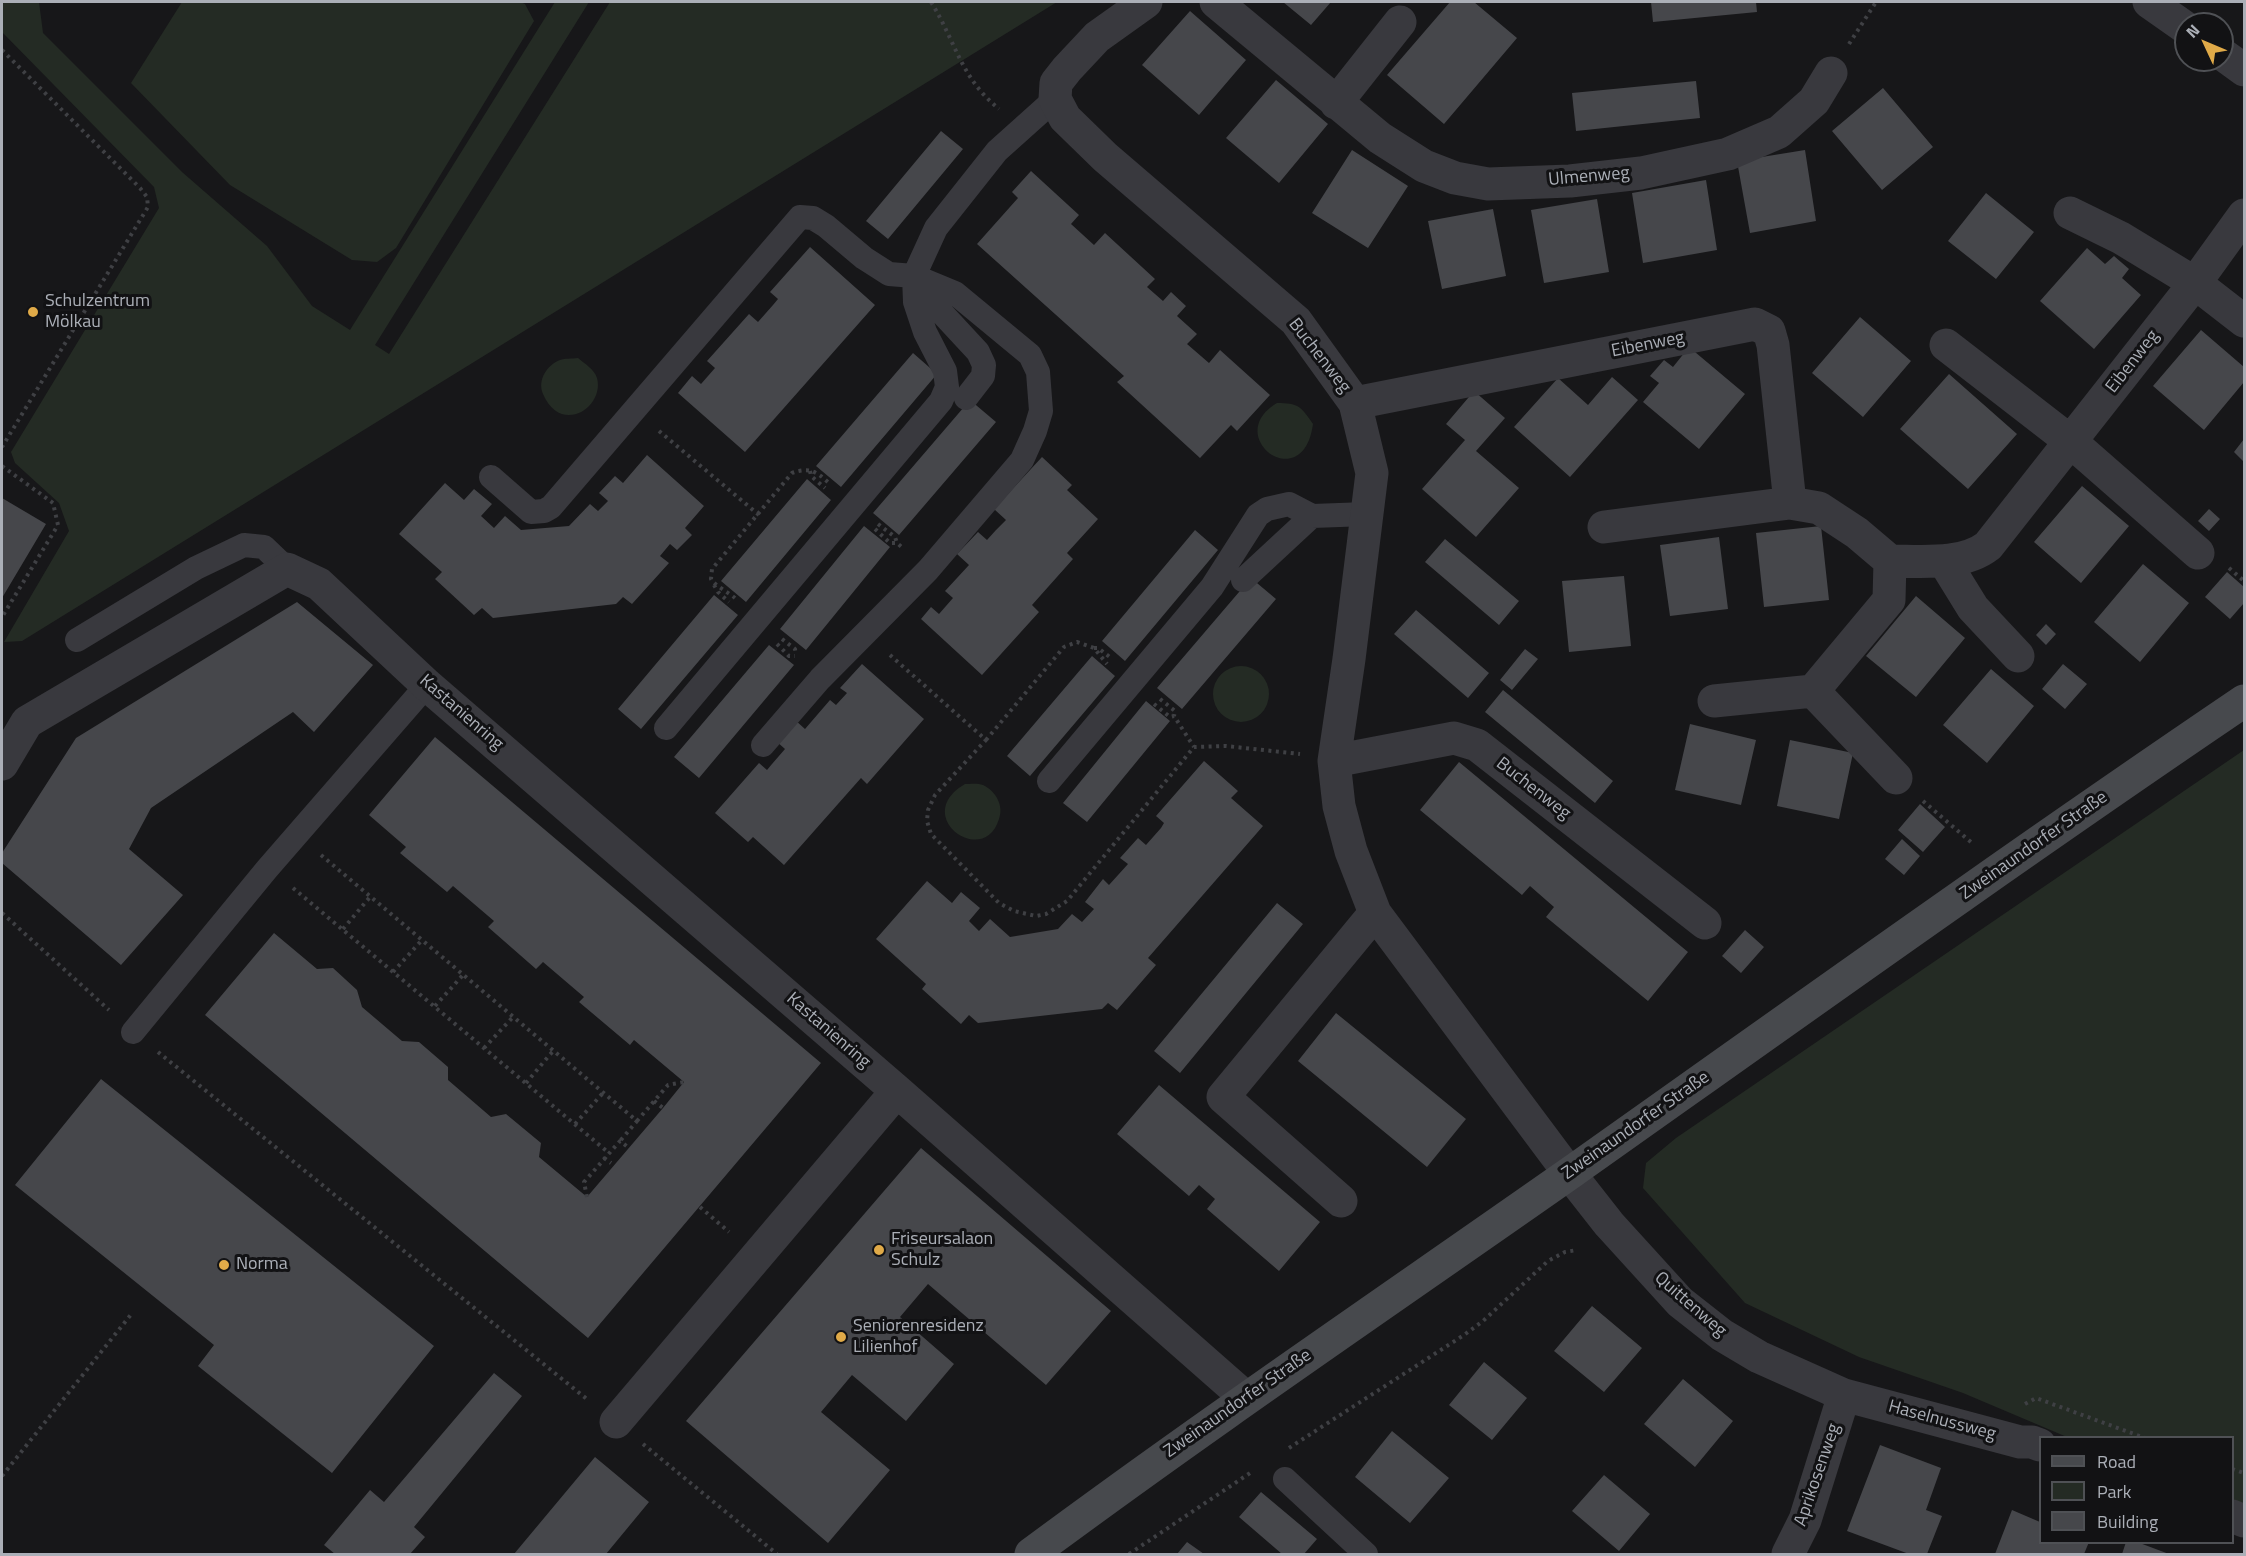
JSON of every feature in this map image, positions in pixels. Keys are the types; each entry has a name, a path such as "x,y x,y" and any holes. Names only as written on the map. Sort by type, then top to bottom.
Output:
{"street":[{"path":"1055,91 1097,37 1146,2"},
{"name":"Ulmenweg","path":"1216,2 1380,138 1424,166 1455,178 1488,184 1570,181 1641,173 1728,154 1779,132 1814,101 1831,73"},
{"path":"2149,2 2174,20"},
{"path":"1336,103 1400,22"},
{"name":"Buchenweg","path":"1055,91 1065,118 1105,157 1296,321 1355,403 1372,473 1334,761 1339,806 1348,840 1375,913 1569,1173"},
{"path":"2070,213 2121,238 2195,283 2244,321"},
{"name":"Eibenweg","path":"1890,561 1944,561 1979,554 1988,546 2195,283 2244,215"},
{"name":"Eibenweg","path":"1355,403 1755,324 1769,332 1773,345 1790,503"},
{"path":"1946,345 2070,441 2198,553"},
{"path":"1604,527 1790,503 1819,508 1857,532 1890,561 1889,600 1813,691 1714,701"},
{"path":"1944,561 1973,608 2018,656"},
{"path":"2,764 27,722 287,569"},
{"name":"Kastanienring","path":"287,569 319,584 427,685 897,1091 1246,1398"},
{"path":"1813,691 1896,778"},
{"name":"Zweinaundorfer Straße","path":"1031,1554 1246,1398 2244,701"},
{"name":"Buchenweg","path":"1334,761 1454,738 1478,746 1705,923"},
{"path":"1341,1201 1222,1097 1375,913"},
{"path":"616,1422 897,1091"},
{"name":"Quittenweg","path":"1569,1173 1616,1233 1680,1302 1722,1335 1759,1357 1844,1395"},
{"name":"Haselnussweg","path":"1844,1395 2020,1442 2039,1445"},
{"name":"Aprikosenweg","path":"1788,1554 1805,1520 1844,1395"}],"lane":[{"path":"666,728 941,401 947,387 945,371 925,332 915,302 914,276 936,228 997,151 1055,91"},
{"path":"491,477 531,512 543,511 557,501 800,217 813,218 826,226 864,258 889,274 914,276 955,293 1030,355 1038,372 1041,411 1022,460 928,570 820,679 763,745"},
{"path":"914,276 939,311 978,352 984,365 983,376 966,398"},
{"path":"1049,781 1212,587 1258,515 1267,509 1288,504 1312,516 1367,514"},
{"path":"1243,580 1312,516"},
{"path":"76,640 196,568 244,545 264,547 287,569"},
{"path":"133,1032 274,861 427,685"},
{"path":"1285,1479 1366,1554"}],"path":[{"path":"931,2 968,76 982,94 1021,128"},
{"path":"1831,73 1876,2"},
{"path":"2,50 140,188 147,197 148,207 2,447"},
{"path":"635,411 759,515"},
{"path":"2,466 53,503 58,525 2,617"},
{"path":"718,592 711,579 712,569 792,473 800,471 811,474 816,471"},
{"path":"871,518 895,537"},
{"path":"866,522 890,543 897,543"},
{"path":"714,585 722,587"},
{"path":"864,633 986,740"},
{"path":"777,634 795,650"},
{"path":"772,639 789,656"},
{"path":"1096,649 1077,642 1064,647 986,740 935,795 928,810 927,821 931,834 999,903 1014,911 1036,916 1046,914 1067,901 1194,747 1226,746 1284,751 1334,761"},
{"path":"1153,693 1174,711 1174,716 1194,747"},
{"path":"1148,699 1170,717 1174,716"},
{"path":"1896,778 2003,868"},
{"path":"313,849 637,1121"},
{"path":"293,887 609,1153"},
{"path":"343,929 370,897"},
{"path":"2,914 133,1032 777,1554"},
{"path":"393,972 422,940"},
{"path":"435,1006 463,975"},
{"path":"484,1048 513,1017"},
{"path":"526,1083 553,1051"},
{"path":"586,1197 584,1182 604,1158 668,1085 684,1082"},
{"path":"575,1124 603,1093"},
{"path":"654,1101 663,1108"},
{"path":"620,1141 629,1148"},
{"path":"604,1158 611,1163"},
{"path":"1287,1449 1464,1335 1483,1321 1548,1261 1565,1252 1577,1250"},
{"path":"2,1476 134,1312"},
{"path":"2020,1407 2036,1398 2142,1436"},
{"path":"1129,1554 1258,1468"}],"green space":[{"path":"2,2 39,2 43,33 182,172 267,246 312,306 350,330 555,2 589,2 375,345 389,354 610,2 1057,2 22,641 4,642 69,531 59,503 15,463 11,452 159,208 154,187 2,32"},
{"path":"182,2 520,2 525,4 534,21 396,248 377,262 352,260 230,185 131,83"},
{"path":"578,358 596,375 598,389 588,407 580,413 570,415 560,413 551,407 543,394 542,378 555,362"},
{"path":"1277,403 1298,407 1313,424 1306,446 1295,457 1282,459 1270,454 1261,444 1258,431 1262,416"},
{"path":"1241,666 1252,668 1261,674 1267,683 1269,694 1267,705 1261,714 1252,720 1241,722 1230,720 1221,714 1215,705 1213,694 1215,683 1221,674 1230,668"},
{"path":"2244,750 2244,1505 2234,1501 2234,1436 2065,1436 1963,1393 1859,1357 1745,1303 1643,1188 1646,1163 1676,1138"},
{"path":"965,784 983,785 995,795 1000,804 999,819 991,833 980,839 967,838 956,832 948,822 945,810 950,797"}],"building":[{"path":"1283,2 1331,2 1311,25"},
{"path":"1450,2 1474,2 1517,38 1444,124 1387,75"},
{"path":"1651,2 1756,2 1757,12 1653,22"},
{"path":"1190,11 1246,60 1199,115 1142,65"},
{"path":"1276,80 1328,124 1279,183 1226,138"},
{"path":"1696,81 1700,118 1576,131 1572,93"},
{"path":"1883,88 1933,147 1882,190 1832,131"},
{"path":"941,131 963,149 888,239 866,221"},
{"path":"1352,150 1408,186 1368,248 1312,213"},
{"path":"1805,150 1816,221 1750,233 1737,161"},
{"path":"1031,171 1079,215 1071,224 1094,245 1105,233 1155,279 1147,287 1163,301 1171,292 1186,306 1177,316 1197,334 1187,344 1209,363 1220,350 1270,395 1237,431 1231,425 1200,458 1117,382 1124,376 977,244 1018,198 1012,192"},
{"path":"1706,180 1717,250 1643,263 1632,193"},
{"path":"1986,193 2034,232 1996,279 1948,241"},
{"path":"1597,199 1609,272 1544,283 1531,210"},
{"path":"1493,209 1506,276 1442,289 1428,221"},
{"path":"810,247 875,305 745,452 678,393 692,376 701,384 715,368 707,361 749,314 758,322 778,299 770,292"},
{"path":"2087,248 2105,264 2114,256 2129,269 2122,278 2141,295 2094,349 2040,301"},
{"path":"1860,317 1911,361 1863,417 1812,373"},
{"path":"2201,330 2244,367 2244,382 2204,430 2153,386"},
{"path":"1689,347 1745,394 1699,449 1643,402 1659,383 1650,376 1664,360 1673,367"},
{"path":"913,353 937,374 841,487 816,466"},
{"path":"1949,374 2017,434 1968,489 1900,429"},
{"path":"1612,377 1638,400 1570,477 1514,427 1558,378 1588,405"},
{"path":"1474,391 1505,418 1476,451 1519,488 1476,537 1422,489 1465,440 1446,424"},
{"path":"970,400 996,422 899,535 873,513"},
{"path":"2244,439 2244,462 2234,452"},
{"path":"647,455 704,506 685,528 692,535 677,550 670,544 660,556 669,563 632,604 623,597 616,604 493,618 482,608 474,615 435,579 442,572 399,534 445,483 464,500 474,489 492,504 481,516 494,528 505,516 521,530 569,526 590,504 598,511 608,501 599,493 615,476 623,483"},
{"path":"1042,457 1072,485 1067,490 1098,519 1067,553 1073,559 1032,605 1039,612 982,675 921,619 931,607 939,614 953,598 945,591 969,565 957,554 978,532 987,540 1006,520 994,509"},
{"path":"807,479 831,500 746,602 721,581"},
{"path":"2082,486 2129,526 2081,583 2034,542"},
{"path":"2,498 46,524 2,598"},
{"path":"2209,509 2220,519 2209,531 2198,521"},
{"path":"864,526 890,547 806,650 780,629"},
{"path":"1821,526 1829,600 1764,607 1756,533"},
{"path":"1195,530 1218,550 1125,661 1102,641"},
{"path":"1719,537 1728,609 1670,616 1660,545"},
{"path":"1445,539 1519,601 1499,625 1425,562"},
{"path":"2143,564 2189,603 2140,662 2094,622"},
{"path":"2227,572 2244,587 2244,603 2230,619 2205,597"},
{"path":"1624,576 1631,646 1569,652 1562,581"},
{"path":"1251,578 1276,599 1182,709 1157,688"},
{"path":"714,595 738,615 641,729 618,709"},
{"path":"1916,596 1965,638 1916,697 1866,656"},
{"path":"297,602 373,665 314,732 293,712 151,808 129,849 183,895 121,965 2,863 2,853 76,738"},
{"path":"1416,610 1489,673 1468,698 1394,634"},
{"path":"2046,624 2056,634 2046,645 2036,635"},
{"path":"769,645 794,665 699,778 674,757"},
{"path":"1525,649 1538,659 1512,690 1500,680"},
{"path":"1092,656 1115,676 1030,776 1007,756"},
{"path":"862,664 924,719 867,784 861,778 784,865 753,837 748,842 715,813 759,763 767,770 785,749 776,741 795,720 805,729 830,700 836,705 847,693 840,688"},
{"path":"2063,664 2087,684 2065,709 2042,689"},
{"path":"1991,669 2034,706 1987,763 1943,725"},
{"path":"1503,690 1613,781 1595,803 1485,712"},
{"path":"1146,701 1170,721 1087,822 1063,803"},
{"path":"1690,724 1756,740 1741,805 1675,790"},
{"path":"435,737 821,1063 588,1338 205,1015 274,933 317,969 333,968 357,990 362,1007 402,1041 419,1042 448,1067 448,1080 491,1117 506,1114 541,1143 539,1157 587,1197 663,1108 684,1082 634,1040 630,1045 579,1002 584,997 543,962 536,969 488,927 494,921 453,886 447,892 400,853 406,847 369,815"},
{"path":"1790,740 1853,753 1839,819 1777,806"},
{"path":"1204,761 1238,791 1231,798 1263,826 1148,958 1156,965 1117,1010 1108,1003 1102,1009 978,1023 969,1015 961,1024 922,989 926,984 876,939 927,881 952,903 961,892 980,908 969,921 979,931 990,919 1010,937 1058,929 1072,914 1082,922 1094,909 1085,902 1103,879 1109,885 1128,864 1120,858 1138,838 1146,845 1161,828 1164,823 1156,816"},
{"path":"1459,762 1688,952 1648,1001 1546,917 1554,907 1530,886 1522,895 1420,810"},
{"path":"1920,804 1945,827 1923,852 1898,830"},
{"path":"1902,839 1920,856 1904,875 1885,859"},
{"path":"1277,903 1303,924 1180,1073 1154,1051"},
{"path":"1745,930 1764,947 1741,973 1722,956"},
{"path":"1336,1013 1466,1119 1427,1167 1298,1061"},
{"name":"Norma","path":"101,1079 434,1346 332,1473 198,1366 214,1345 15,1185"},
{"path":"1159,1085 1320,1222 1279,1271 1207,1209 1215,1199 1199,1185 1189,1196 1117,1134"},
{"name":"Seniorenresidenz Lilienhof","path":"921,1148 1111,1311 1046,1385 928,1284 900,1317 954,1364 906,1421 852,1375 821,1412 890,1470 828,1543 686,1421"},
{"path":"1592,1306 1642,1348 1604,1392 1554,1351"},
{"path":"1484,1362 1527,1398 1492,1440 1449,1405"},
{"path":"494,1373 522,1396 414,1527 425,1537 410,1554 335,1554 324,1545 370,1490 384,1502"},
{"path":"1683,1379 1733,1421 1695,1467 1644,1424"},
{"path":"1392,1431 1449,1478 1410,1523 1355,1477"},
{"path":"1880,1445 1941,1468 1926,1510 1942,1516 1927,1554 1909,1554 1847,1531"},
{"path":"595,1457 649,1502 606,1554 514,1554"},
{"path":"1604,1475 1650,1514 1619,1551 1572,1511"},
{"path":"1261,1492 1317,1539 1304,1554 1282,1554 1239,1517"},
{"path":"2012,1510 2039,1522 2039,1544 2088,1544 2084,1554 1995,1554"},
{"path":"1187,1542 1204,1554 1177,1554"},
{"path":"2125,1544 2142,1544 2169,1554 2122,1554"}],"place":[{"name":"Schulzentrum Mölkau","path":"33,312"},
{"name":"Friseursalaon Schulz","path":"879,1250"},
{"name":"Norma","path":"224,1265"},
{"name":"Seniorenresidenz Lilienhof","path":"841,1337"}]}
